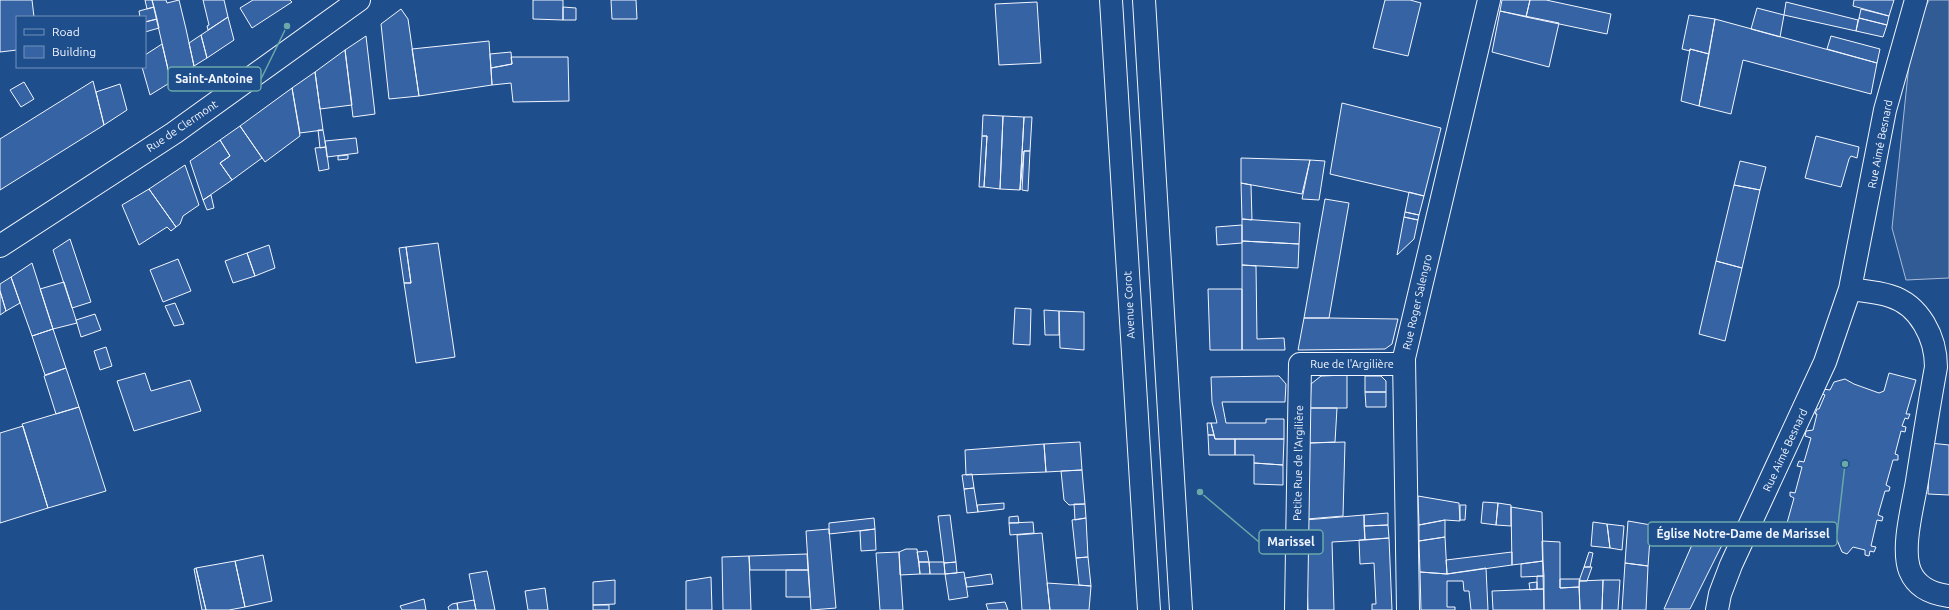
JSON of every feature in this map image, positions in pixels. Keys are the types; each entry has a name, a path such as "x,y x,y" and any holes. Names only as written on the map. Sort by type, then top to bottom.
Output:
{"street":[{"name":"Rue de Clermont","path":"0,246 174,133 359,0"},
{"name":"Avenue Corot","path":"1110,0 1149,610"},
{"path":"1144,0 1182,610"},
{"name":"Rue Roger Salengro","path":"1408,610 1405,350 1489,0"},
{"name":"Rue Aimé Besnard","path":"1717,610 1720,594 1731,565 1825,362 1850,289 1886,110 1916,0"},
{"path":"1850,289 1890,296 1903,302 1913,310 1928,330 1935,354 1936,367 1910,526 1907,560 1910,572 1924,589 1933,593 1949,596"},
{"name":"Rue de l'Argilière","path":"1300,364 1404,364"},
{"name":"Petite Rue de l'Argilière","path":"1296,610 1300,364"}],"shaded area":[{"path":"1929,0 1949,0 1949,278 1906,280 1892,228 1912,35"}],"building":[{"path":"0,0 32,0 34,16 16,16 16,50 0,52"},
{"path":"145,0 152,0 154,7 147,9"},
{"path":"152,0 166,0 167,3 179,0 186,29 194,66 171,82"},
{"path":"203,0 224,0 228,17 208,30 207,26 209,25"},
{"path":"253,0 290,0 292,2 252,28 240,8"},
{"path":"533,0 563,0 563,20 533,19"},
{"path":"611,0 636,0 637,19 612,19"},
{"path":"1385,0 1410,0 1421,3 1408,56 1373,48"},
{"path":"1502,0 1530,0 1526,17 1500,11"},
{"path":"1530,0 1546,0 1611,14 1607,34 1526,17"},
{"path":"1854,0 1894,0 1889,16 1853,6"},
{"path":"1037,2 1041,63 999,65 995,4"},
{"path":"1786,2 1858,20 1856,31 1784,15"},
{"path":"154,7 157,19 146,22 146,16 140,16 139,11"},
{"path":"563,7 576,8 576,20 563,20"},
{"path":"1757,8 1784,15 1780,37 1751,29"},
{"path":"401,9 408,19 419,96 389,99 381,24"},
{"path":"1861,9 1889,16 1887,25 1859,18"},
{"path":"1500,11 1559,23 1549,67 1492,52"},
{"path":"1689,15 1715,19 1709,54 1690,49 1690,51 1682,49"},
{"path":"228,17 234,40 207,58 201,35"},
{"path":"1859,18 1887,25 1883,37 1856,31"},
{"path":"157,19 159,28 146,32 146,22"},
{"path":"1715,19 1877,63 1871,94 1743,60 1731,114 1699,106"},
{"path":"201,35 207,58 194,66 189,43"},
{"path":"366,36 375,114 353,117 345,50"},
{"path":"1831,36 1880,49 1877,63 1827,49"},
{"path":"489,41 492,85 419,96 412,49"},
{"path":"162,44 171,82 150,95 142,68 146,68 146,54"},
{"path":"1690,49 1709,54 1699,106 1681,101"},
{"path":"345,50 352,105 320,109 315,72"},
{"path":"511,52 512,64 491,68 490,54"},
{"path":"511,57 568,57 569,101 513,102 511,83 492,85 491,68 512,64"},
{"path":"315,72 323,130 300,133 292,88"},
{"path":"93,81 104,125 0,190 0,139"},
{"path":"24,82 34,99 21,107 10,90"},
{"path":"120,84 127,110 104,125 96,92"},
{"path":"292,88 300,136 265,162 240,126"},
{"path":"1342,103 1441,128 1424,196 1330,174"},
{"path":"983,115 1003,116 1000,189 984,187 987,136 982,136"},
{"path":"1003,116 1024,117 1020,190 1000,189"},
{"path":"1024,117 1032,117 1030,151 1024,151 1020,190"},
{"path":"240,126 262,158 232,180 220,163 230,156 220,140"},
{"path":"318,130 323,130 326,147 320,148"},
{"path":"982,136 987,136 984,187 979,187"},
{"path":"1816,136 1859,147 1857,158 1851,156 1849,159 1841,187 1805,178"},
{"path":"356,138 358,153 327,157 325,141"},
{"path":"220,140 230,156 220,163 232,180 203,200 190,161"},
{"path":"326,147 329,169 319,171 315,148"},
{"path":"1024,151 1030,151 1028,191 1022,190"},
{"path":"348,155 348,159 338,160 338,156"},
{"path":"1241,158 1310,160 1302,194 1241,183"},
{"path":"1310,160 1325,161 1319,200 1302,199"},
{"path":"1740,161 1766,167 1760,190 1734,185"},
{"path":"185,165 199,205 183,216 180,224 176,227 149,189"},
{"path":"1241,183 1251,185 1252,220 1242,219"},
{"path":"1734,185 1760,190 1742,268 1716,261"},
{"path":"149,189 176,227 171,231 167,227 139,245 122,205"},
{"path":"1409,192 1424,196 1419,215 1405,212"},
{"path":"211,195 214,208 207,210 203,200"},
{"path":"1325,199 1349,203 1329,318 1304,318"},
{"path":"1405,212 1419,215 1418,220 1404,217"},
{"path":"1404,217 1418,220 1414,239 1397,255"},
{"path":"1242,219 1300,223 1299,244 1242,241"},
{"path":"1242,225 1242,243 1217,245 1216,227"},
{"path":"70,239 91,302 72,308 53,250"},
{"path":"1242,241 1299,244 1298,268 1242,265"},
{"path":"438,243 455,357 416,363 404,283 411,283 406,247"},
{"path":"269,245 275,268 255,276 247,253"},
{"path":"406,247 411,283 404,283 399,248"},
{"path":"247,253 255,276 233,283 225,261"},
{"path":"178,259 191,291 163,302 150,270"},
{"path":"1716,261 1742,268 1725,341 1699,334"},
{"path":"32,263 53,329 32,336 11,277"},
{"path":"1242,265 1256,266 1257,339 1284,338 1285,350 1242,350"},
{"path":"11,277 20,303 6,311 0,291 0,284"},
{"path":"64,282 77,323 53,329 40,289"},
{"path":"1208,289 1242,289 1242,350 1210,350"},
{"path":"0,291 6,311 0,315"},
{"path":"175,303 184,324 174,326 165,306"},
{"path":"1015,308 1031,309 1030,345 1013,344"},
{"path":"1044,310 1059,311 1059,335 1045,335"},
{"path":"1059,311 1084,312 1084,350 1060,348"},
{"path":"95,314 101,330 81,337 76,320"},
{"path":"1304,318 1398,319 1392,344 1385,349 1298,350"},
{"path":"53,329 66,368 45,375 32,336"},
{"path":"106,347 112,366 100,370 94,351"},
{"path":"66,368 79,407 56,414 44,376"},
{"path":"145,373 151,391 190,380 201,411 134,431 117,381"},
{"path":"1889,373 1916,380 1906,414 1910,414 1908,419 1905,418 1902,426 1906,427 1905,432 1901,431 1895,454 1898,455 1898,460 1893,460 1886,485 1890,487 1889,491 1885,491 1878,515 1883,517 1882,521 1877,520 1871,546 1876,547 1874,552 1870,551 1869,556 1865,555 1865,550 1853,547 1847,554 1842,552 1837,540 1823,535 1811,544 1803,542 1797,532 1791,530 1790,533 1786,532 1786,529 1782,528 1783,523 1787,523 1794,498 1790,496 1790,492 1795,493 1802,467 1797,466 1799,461 1804,462 1811,438 1805,436 1806,431 1813,430 1817,414 1815,414 1817,409 1819,409 1825,395 1822,394 1823,389 1830,390 1834,382 1845,379 1879,393 1884,391"},
{"path":"1347,375 1347,408 1310,408 1311,384 1321,376"},
{"path":"1279,376 1286,384 1285,402 1222,402 1226,423 1266,423 1266,419 1284,419 1284,439 1215,439 1211,423 1217,423 1212,402 1211,377"},
{"path":"1365,376 1381,376 1386,381 1386,392 1365,392"},
{"path":"1365,392 1386,392 1386,407 1366,407"},
{"path":"79,407 106,491 48,508 22,424"},
{"path":"1310,408 1337,408 1335,442 1309,443"},
{"path":"1207,423 1211,423 1214,435 1208,435"},
{"path":"23,426 48,508 0,523 0,433"},
{"path":"1208,435 1214,435 1215,439 1235,439 1235,455 1209,455"},
{"path":"1235,439 1284,439 1283,465 1254,463 1254,455 1235,455"},
{"path":"1080,442 1082,470 1046,472 1044,444"},
{"path":"1345,442 1343,516 1307,519 1309,443"},
{"path":"1930,443 1949,445 1949,495 1928,494"},
{"path":"1044,444 1046,472 966,475 965,450"},
{"path":"1254,463 1283,465 1283,485 1254,484"},
{"path":"1082,470 1085,504 1069,505 1064,500 1061,471"},
{"path":"972,474 974,488 964,489 962,475"},
{"path":"974,488 978,512 967,513 964,489"},
{"path":"1418,496 1459,503 1460,521 1445,520 1419,525"},
{"path":"1483,502 1498,503 1496,525 1481,523"},
{"path":"1004,503 1004,509 978,512 977,505"},
{"path":"1498,503 1511,505 1511,526 1496,525"},
{"path":"1074,504 1085,504 1086,518 1075,520"},
{"path":"1460,505 1466,505 1465,520 1460,520"},
{"path":"1511,507 1542,512 1543,561 1512,565"},
{"path":"1388,513 1388,525 1364,526 1364,515"},
{"path":"950,515 956,562 944,563 938,516"},
{"path":"1364,515 1365,540 1332,542 1334,610 1308,610 1305,520"},
{"path":"1018,516 1019,523 1009,523 1009,517"},
{"path":"874,518 875,529 829,534 829,523"},
{"path":"1086,518 1088,557 1076,558 1072,520"},
{"path":"1445,520 1445,537 1419,541 1419,525"},
{"path":"1628,521 1651,525 1648,566 1625,563"},
{"path":"1033,522 1034,533 1010,535 1009,523"},
{"path":"1593,522 1607,524 1610,548 1591,546"},
{"path":"1607,524 1624,526 1622,550 1610,548"},
{"path":"1388,525 1389,538 1365,540 1364,526"},
{"path":"829,529 836,608 811,610 806,531"},
{"path":"875,529 876,550 861,551 860,531"},
{"path":"1698,531 1727,535 1690,609 1664,609"},
{"path":"1042,533 1050,610 1022,610 1017,535"},
{"path":"1445,537 1447,574 1420,572 1419,541"},
{"path":"1389,538 1392,610 1372,610 1372,604 1376,604 1374,563 1360,564 1359,540"},
{"path":"1542,541 1560,542 1560,588 1579,587 1580,610 1544,610"},
{"path":"906,549 917,549 920,574 900,575 899,552"},
{"path":"927,551 929,562 919,562 917,552"},
{"path":"899,552 903,610 880,610 876,553"},
{"path":"1512,552 1512,565 1447,574 1446,560"},
{"path":"1589,552 1593,553 1590,567 1584,567"},
{"path":"807,554 808,570 750,570 749,556"},
{"path":"263,555 272,601 245,607 235,561"},
{"path":"749,556 751,610 723,610 722,557"},
{"path":"1088,557 1091,586 1079,585 1076,558"},
{"path":"235,561 245,607 229,610 206,610 196,568"},
{"path":"1543,561 1544,576 1521,577 1521,564"},
{"path":"919,562 929,562 930,574 920,574"},
{"path":"929,562 944,562 945,574 930,574"},
{"path":"956,562 957,573 945,574 944,563"},
{"path":"1625,563 1648,566 1646,610 1622,610"},
{"path":"1584,567 1592,567 1587,581 1579,581"},
{"path":"196,568 206,610 202,610 194,569"},
{"path":"1486,568 1488,610 1471,610 1469,591 1464,591 1463,581 1447,581 1447,607 1455,607 1455,610 1421,610 1420,572 1447,574"},
{"path":"786,570 808,570 810,597 786,597"},
{"path":"487,571 495,610 476,610 469,574"},
{"path":"964,572 968,597 949,600 945,574"},
{"path":"991,574 993,584 967,587 965,578"},
{"path":"1537,576 1544,576 1544,589 1537,589"},
{"path":"711,577 712,610 686,610 686,581"},
{"path":"1560,579 1580,579 1579,587 1560,588"},
{"path":"615,580 615,604 593,605 593,582"},
{"path":"1603,580 1602,610 1580,610 1579,581"},
{"path":"1603,580 1620,580 1618,610 1602,610"},
{"path":"1537,582 1537,589 1530,590 1529,583"},
{"path":"1047,583 1091,586 1089,610 1050,610"},
{"path":"545,588 548,610 528,610 525,591"},
{"path":"1544,589 1544,610 1493,610 1492,591"},
{"path":"424,599 426,610 402,610 400,606"},
{"path":"474,600 476,610 458,610 457,603"},
{"path":"1005,602 1008,610 988,610 986,604"},
{"path":"457,603 458,610 449,610 448,607"},
{"path":"593,605 609,605 609,610 593,610"}],"place":[{"name":"Saint-Antoine","path":"287,26"},
{"name":"Église Notre-Dame de Marissel","path":"1845,464"},
{"name":"Marissel","path":"1200,492"}]}
